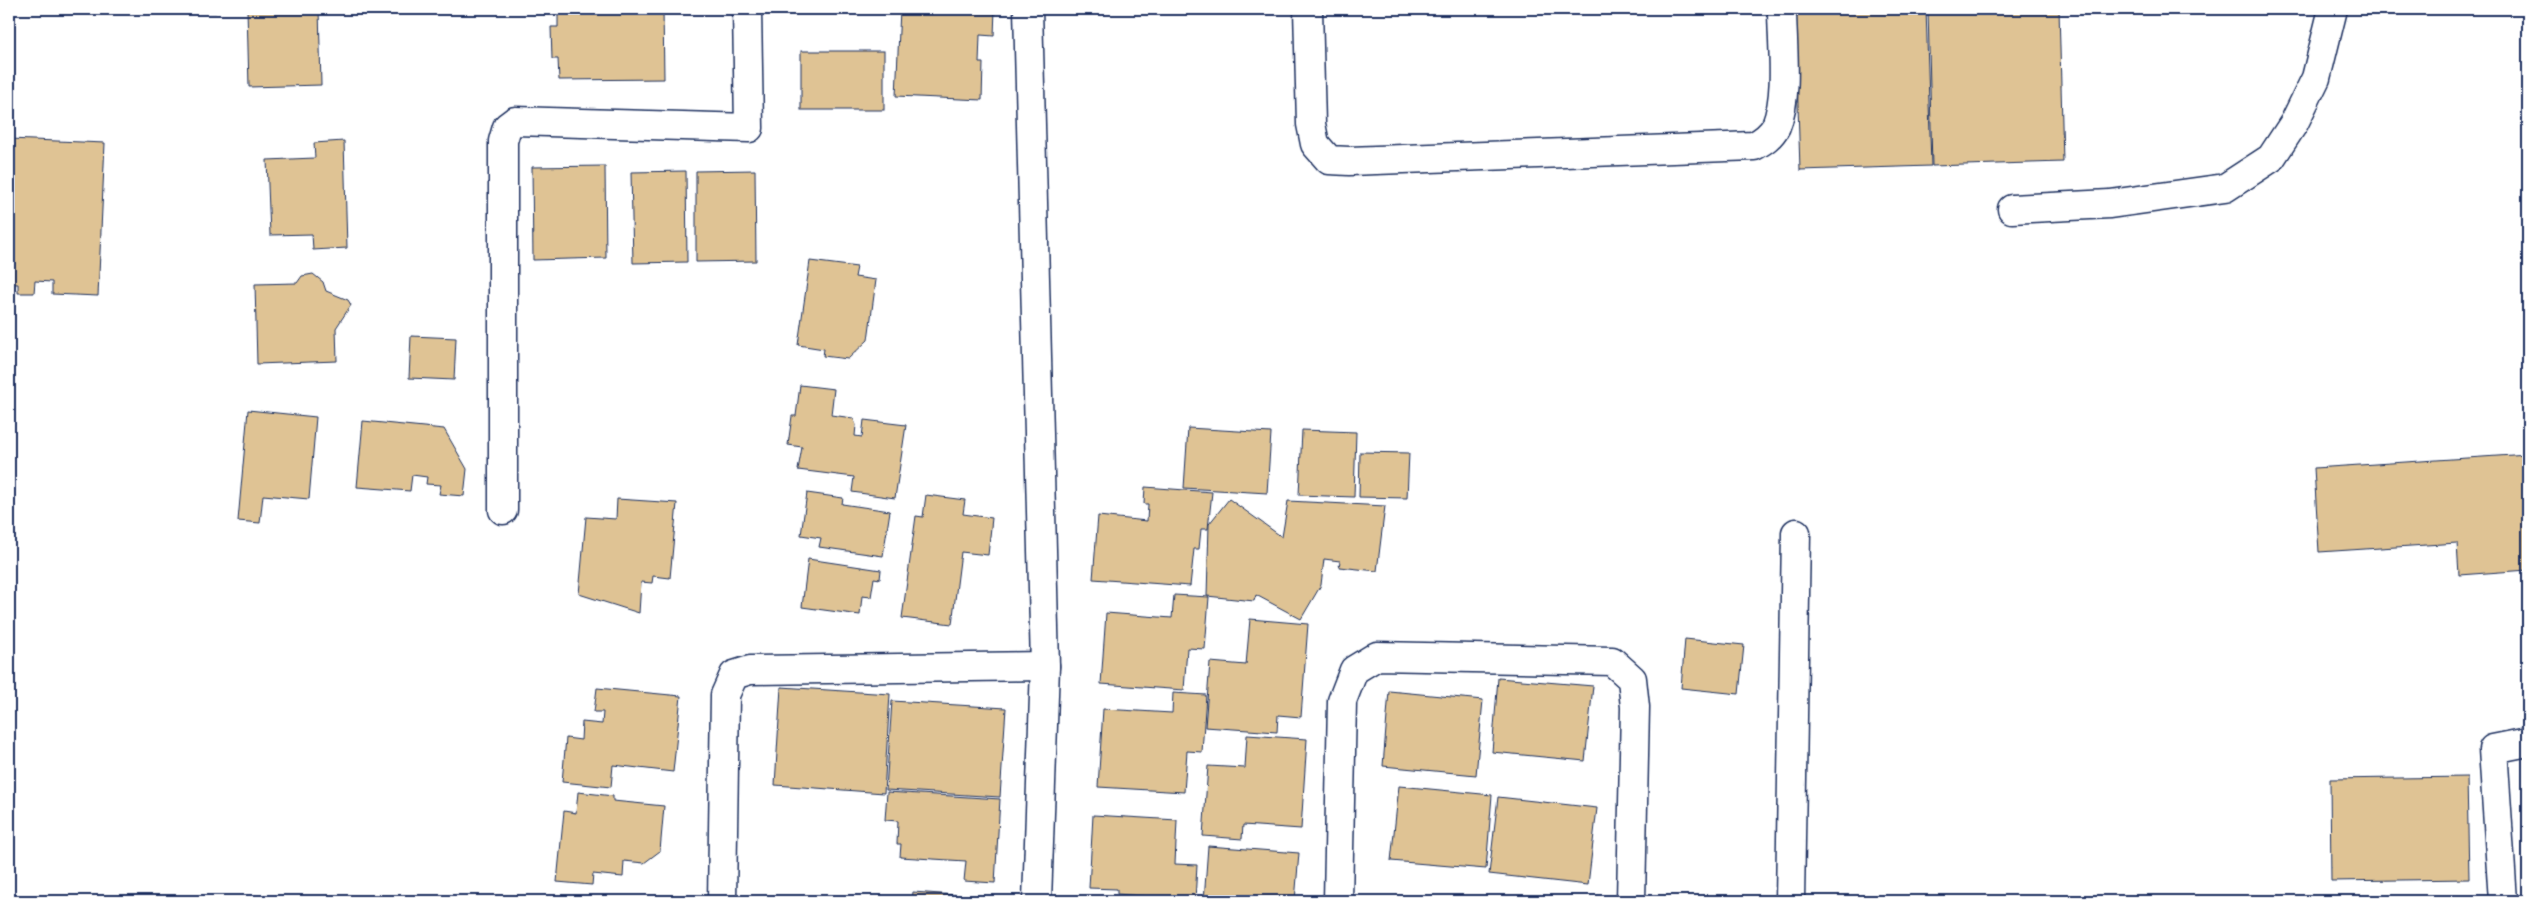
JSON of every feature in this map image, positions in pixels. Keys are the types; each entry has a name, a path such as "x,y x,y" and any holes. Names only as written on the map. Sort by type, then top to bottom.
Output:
{"street":[{"path":"502,510 503,141 507,127 515,121 749,128 747,9"},
{"path":"1028,9 1045,666 1037,901"},
{"path":"1308,9 1311,124 1315,144 1329,160 1342,161 1754,146 1766,140 1776,126 1782,102 1782,9"},
{"path":"2012,209 2110,204 2225,188 2271,158 2294,123 2316,78 2333,9"},
{"path":"1790,901 1796,533"},
{"path":"1338,901 1342,701 1354,670 1377,656 1612,661 1632,679 1635,707 1631,901"},
{"path":"722,901 725,695 734,675 750,670 1045,666"},
{"path":"2503,901 2492,749 2528,742"}],"building":[{"path":"139,9 216,9 216,12 139,11"},
{"path":"247,9 319,9 321,85 249,87"},
{"path":"558,9 663,9 664,79 559,80 558,59 552,59 551,27 558,27"},
{"path":"900,9 995,9 994,36 980,35 979,63 983,63 982,100 896,96"},
{"path":"1795,9 1926,9 1931,166 1800,170"},
{"path":"1928,9 2059,9 2063,162 1932,166"},
{"path":"801,51 884,51 884,110 801,110"},
{"path":"9,139 105,143 98,296 52,294 52,282 35,281 34,293 18,293 18,284 9,284"},
{"path":"344,141 347,248 313,250 312,234 270,235 267,160 315,158 314,143"},
{"path":"605,166 606,258 533,260 532,167"},
{"path":"755,170 756,261 696,262 696,171"},
{"path":"686,171 687,262 633,263 631,172"},
{"path":"810,261 857,267 855,277 876,280 868,340 848,359 823,356 824,349 798,345"},
{"path":"313,274 323,282 326,291 348,300 351,305 336,328 337,361 257,364 255,284 297,283 302,276"},
{"path":"411,336 456,338 454,380 409,378"},
{"path":"800,385 834,389 831,415 853,418 856,425 855,436 862,437 864,420 906,425 895,498 852,492 854,477 798,470 802,447 788,445 792,416 796,416"},
{"path":"248,410 316,417 309,499 263,495 260,523 238,521"},
{"path":"363,421 444,429 467,469 464,496 439,494 441,485 426,484 427,477 412,475 410,491 357,487"},
{"path":"1188,428 1271,433 1267,493 1184,488"},
{"path":"1302,430 1356,432 1354,497 1299,495"},
{"path":"1360,452 1409,453 1407,498 1359,497"},
{"path":"2528,454 2528,570 2459,575 2457,543 2319,552 2314,468"},
{"path":"1145,487 1212,492 1208,529 1201,529 1199,549 1194,549 1190,586 1093,579 1098,516 1147,521 1148,504 1144,504"},
{"path":"807,493 843,498 842,504 890,511 883,556 819,547 821,538 801,535"},
{"path":"926,495 965,500 963,514 992,518 988,555 961,552 952,624 902,618 916,516 923,517"},
{"path":"617,499 677,503 670,578 653,576 652,583 641,582 639,613 579,594 586,517 616,519"},
{"path":"1229,499 1282,537 1288,501 1385,506 1377,571 1339,567 1340,561 1324,559 1321,585 1301,619 1256,595 1254,601 1207,596 1209,524"},
{"path":"808,559 881,570 880,579 874,578 871,597 862,596 860,615 802,607"},
{"path":"1174,595 1209,597 1205,649 1187,648 1184,690 1101,684 1106,613 1172,618"},
{"path":"1250,619 1308,624 1301,717 1278,715 1277,732 1205,727 1210,662 1246,665"},
{"path":"1685,639 1744,645 1739,694 1681,688"},
{"path":"1498,678 1593,686 1585,761 1492,752"},
{"path":"781,687 890,694 884,793 775,785"},
{"path":"597,688 681,696 673,772 613,765 611,787 562,782 566,738 581,740 582,722 602,724 603,712 594,712"},
{"path":"1389,691 1483,700 1476,775 1383,766"},
{"path":"1173,693 1206,695 1202,752 1187,751 1184,792 1098,787 1103,709 1172,713"},
{"path":"892,701 1006,708 1000,797 886,790"},
{"path":"1247,735 1307,739 1301,829 1243,825 1242,839 1203,836 1208,766 1245,768"},
{"path":"2467,777 2469,879 2331,881 2330,779"},
{"path":"1399,786 1492,795 1486,869 1391,861"},
{"path":"578,792 613,796 613,801 664,806 660,851 644,863 624,861 623,877 593,874 592,885 557,882 564,811 576,813"},
{"path":"887,792 1000,799 995,883 964,881 966,861 900,857 901,844 897,844 898,821 885,820"},
{"path":"1498,797 1597,808 1588,885 1489,874"},
{"path":"1093,815 1177,820 1175,864 1197,865 1195,901 1152,901 1152,897 1117,894 1117,889 1089,888"},
{"path":"1208,846 1299,853 1295,901 1204,901"},
{"path":"913,892 982,897 982,901 912,901"}]}
